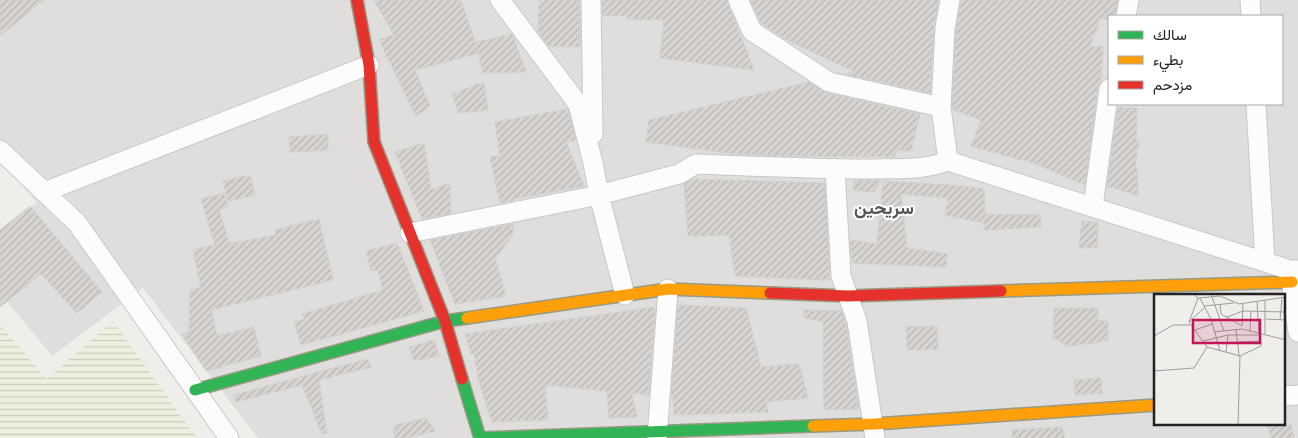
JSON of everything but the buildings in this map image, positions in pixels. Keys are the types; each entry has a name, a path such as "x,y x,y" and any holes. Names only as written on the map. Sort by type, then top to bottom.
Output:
{"street":[{"path":"357,0 369,65 374,142 445,321 480,438 875,431 1154,405"},
{"path":"500,0 578,104 593,162 598,195 625,295"},
{"path":"591,0 593,162"},
{"path":"738,0 752,31 828,82 941,107"},
{"path":"948,161 941,107 945,28 950,0"},
{"path":"1126,15 1129,0"},
{"path":"1250,0 1251,15"},
{"path":"44,192 369,65"},
{"path":"1093,207 1108,96"},
{"path":"1256,105 1265,262"},
{"path":"0,150 77,223 229,438"},
{"path":"410,232 598,195 679,174 696,164 835,169 919,168 935,166 948,161 1265,262 1294,274"},
{"path":"835,169 841,276 857,321 875,431"},
{"path":"195,390 445,321 668,289 848,296 1294,274"},
{"path":"1294,274 1298,332"},
{"path":"657,435 668,289"}],"shaded area":[{"path":"0,0 1298,0 1298,438 258,438 143,288 52,356 0,293 0,230 37,203 0,158"}],"green space":[{"path":"113,321 197,438 0,438 0,325 47,379"}],"traffic: fast":[{"path":"195,390 445,321 467,318"},
{"path":"462,379 480,438 813,426"}],"traffic: slow":[{"path":"1001,291 1292,282"},
{"path":"467,318 668,289 770,293"},
{"path":"813,426 874,424 1154,405"}],"traffic: jam":[{"path":"357,0 369,65 374,142 445,321 462,379"},
{"path":"770,293 848,296 1001,291"}],"district":[{"name":"سريحين","path":"884,208"}]}
